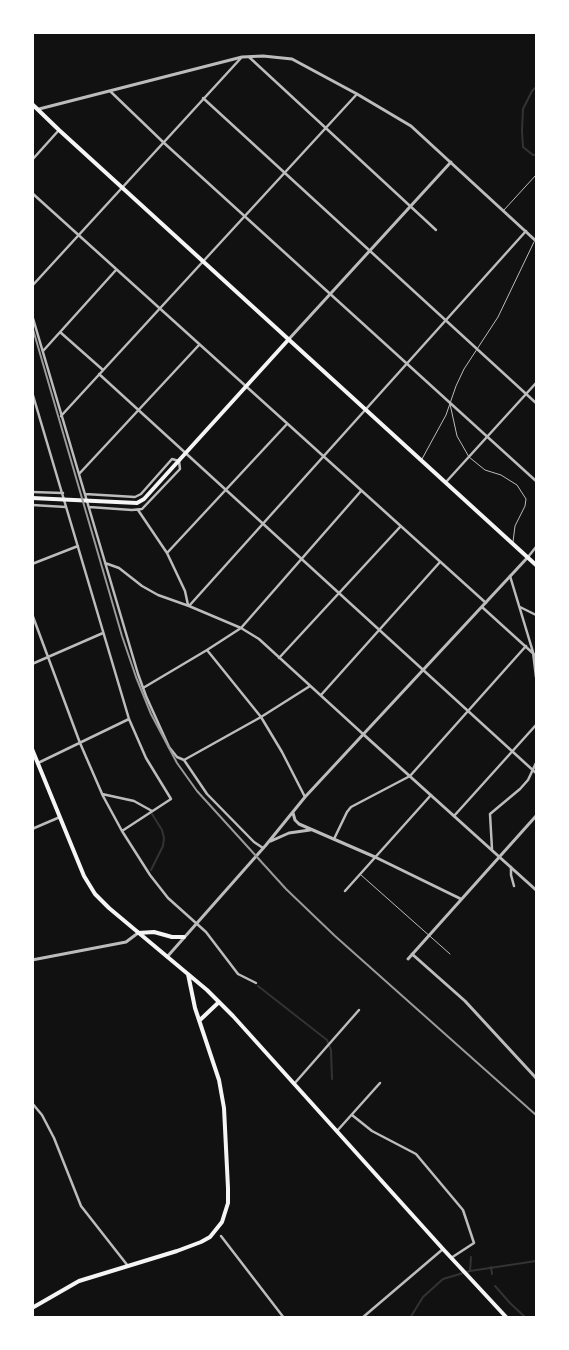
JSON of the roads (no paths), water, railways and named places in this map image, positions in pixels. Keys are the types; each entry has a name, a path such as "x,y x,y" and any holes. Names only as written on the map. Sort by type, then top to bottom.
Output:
{"main road":[{"path":"32,104 536,564"},
{"path":"32,498 136,503 144,499 289,340"},
{"path":"32,750 89,885 108,908 219,1002 507,1318"},
{"path":"138,933 154,932 172,937 184,937"},
{"path":"32,1308 79,1281 201,1242 210,1237 226,1214 228,1188 224,1108 219,1080 188,974"},
{"path":"200,1020 219,1002"}],"street":[{"path":"32,111 242,57 263,56 292,59 411,126 536,240"},
{"path":"32,286 242,57"},
{"path":"249,57 436,230"},
{"path":"110,91 163,142 536,481"},
{"path":"61,416 357,94"},
{"path":"203,98 536,403"},
{"path":"32,160 59,130"},
{"path":"289,340 451,162"},
{"path":"32,193 486,603"},
{"path":"189,606 526,231"},
{"path":"43,351 116,270"},
{"path":"32,315 143,688 170,747 177,757 184,760 207,794 254,842 263,848"},
{"path":"60,332 103,370"},
{"path":"79,474 199,345"},
{"path":"99,374 536,772"},
{"path":"446,482 536,382"},
{"path":"32,392 129,718 146,758 171,799 122,831"},
{"path":"167,553 287,424"},
{"path":"85,494 135,497 141,494 172,459 179,461 180,469 147,505 138,510 89,507"},
{"path":"143,688 241,628 361,491"},
{"path":"32,492 63,494"},
{"path":"32,505 67,507"},
{"path":"138,510 167,553 185,591 189,606"},
{"path":"279,658 401,527"},
{"path":"32,564 78,546"},
{"path":"167,957 263,848 305,797 536,547"},
{"path":"321,696 440,562"},
{"path":"106,563 119,568 142,586 158,595 241,628 259,639 536,890"},
{"path":"510,576 533,652 536,677"},
{"path":"519,606 536,615"},
{"path":"482,607 536,656"},
{"path":"32,614 80,743 102,794 122,831 158,887 212,939 238,974 256,983"},
{"path":"32,664 103,633"},
{"path":"334,839 347,812 352,807 410,776 526,646"},
{"path":"207,650 261,717 282,752 305,797"},
{"path":"184,760 261,717 310,686"},
{"path":"38,763 129,718"},
{"path":"454,816 536,725"},
{"path":"492,850 490,814 520,790 536,763"},
{"path":"102,794 140,803 152,811"},
{"path":"345,891 431,795"},
{"path":"292,812 297,822 461,899"},
{"path":"408,959 536,816"},
{"path":"32,828 60,818"},
{"path":"263,848 285,834 312,829"},
{"path":"511,867 514,886"},
{"path":"32,960 126,942 138,933"},
{"path":"412,954 465,1001 536,1078"},
{"path":"294,1084 359,1010"},
{"path":"337,1131 380,1083"},
{"path":"32,1103 42,1116 54,1138 81,1206 128,1266"},
{"path":"352,1115 372,1131 416,1154 463,1210 474,1243 452,1259"},
{"path":"221,1236 284,1318"},
{"path":"362,1318 443,1249"}],"lane":[{"path":"504,210 536,175"},
{"path":"421,460 446,415 464,370 498,317 536,240"},
{"path":"450,402 458,436 469,457 478,466 500,475 518,485 522,490 526,499 525,506 515,526 513,543"},
{"path":"360,874 450,954"}],"waterway":[{"path":"536,87 523,109 522,131 523,147 533,155 536,155"},
{"path":"151,870 163,846 164,838 162,830 152,814"},
{"path":"258,986 327,1040 331,1050 332,1079"},
{"path":"470,1271 471,1257"},
{"path":"410,1318 423,1297 443,1279 470,1271 536,1261"},
{"path":"491,1267 492,1274"},
{"path":"495,1286 526,1318"}],"railway":[{"path":"32,326 122,636 151,714 177,763 197,791 286,889 335,936 536,1115"}]}
